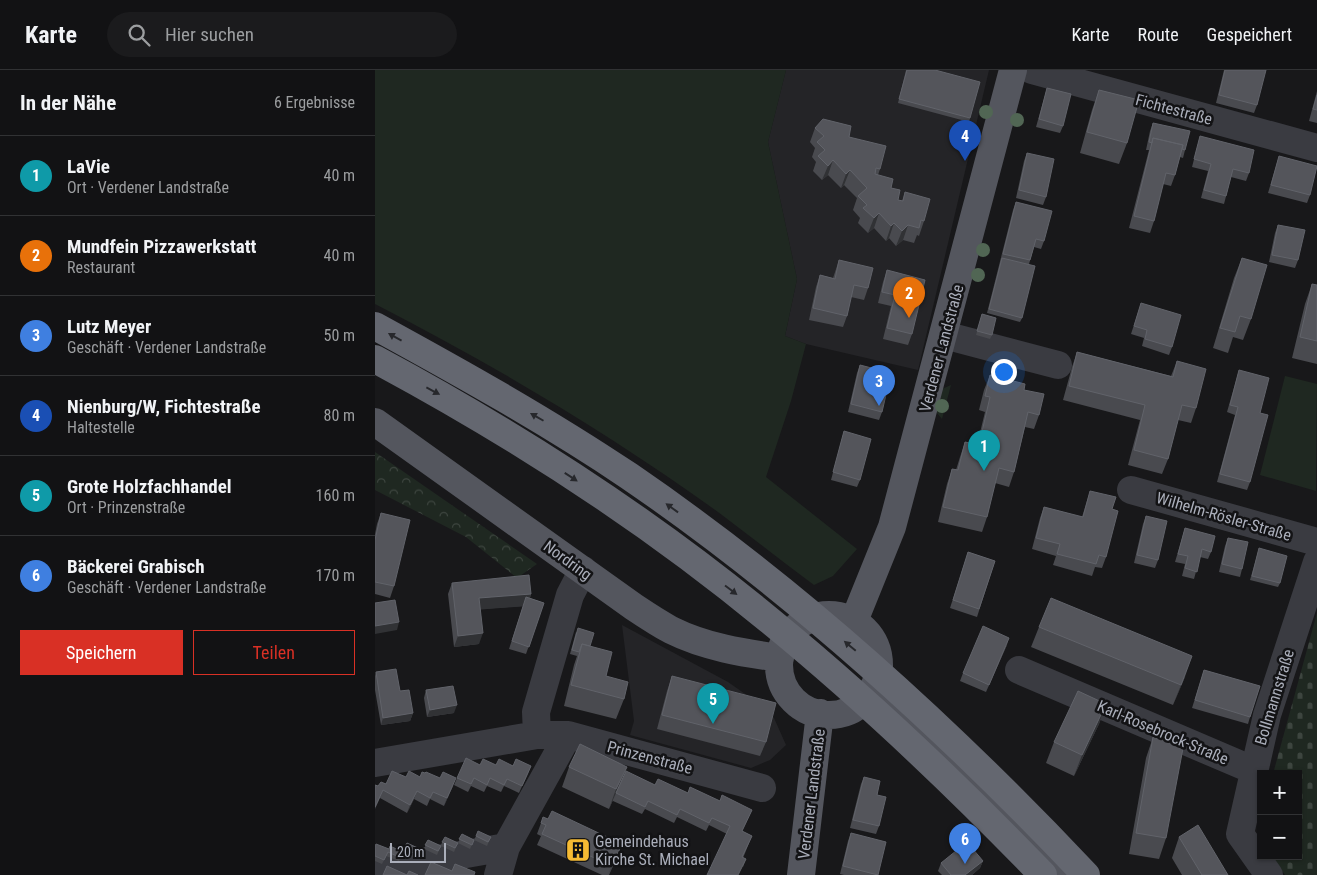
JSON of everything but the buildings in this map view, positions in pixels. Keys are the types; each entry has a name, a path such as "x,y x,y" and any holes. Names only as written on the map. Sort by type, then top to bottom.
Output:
{"highway":[{"path":"375,326 543,421 629,476 787,594 864,658 1006,792 1086,875"},
{"path":"375,359 440,394 525,446 610,502 767,618 838,678 926,758 1043,875"}],"main road":[{"name":"Verdener Landstraße","path":"854,621 893,527 1013,70"},
{"name":"Nordring","path":"375,422 634,607 671,630 700,642 780,658"},
{"path":"822,615 838,615 854,621 867,631 876,646 879,662 874,688 860,704 848,711 820,714 806,709 789,694 780,673 780,658 785,643 794,630 807,620 822,615"},
{"path":"874,688 1032,839 1066,875"},
{"name":"Verdener Landstraße","path":"801,875 820,714"}],"street":[{"name":"Fichtestraße","path":"1032,70 1317,148"},
{"path":"944,335 1058,365"},
{"name":"Wilhelm-Rösler-Straße","path":"1131,490 1317,542"},
{"name":"Bollmannstraße","path":"1269,875 1240,834 1267,715 1317,562"},
{"path":"537,735 536,712 570,595 583,570"},
{"name":"Karl-Rosebrock-Straße","path":"1019,670 1253,770"},
{"name":"Prinzenstraße","path":"375,764 537,735 568,735 761,788"},
{"path":"498,875 506,847 568,735"},
{"path":"375,870 506,847"}],"shaded area":[{"path":"786,70 989,70 918,370 806,344 785,336 797,279 768,142"},
{"path":"622,625 728,682 751,698 774,718 786,745 770,760 751,768 630,735 634,721"}],"green space":[{"path":"375,70 786,70 768,142 797,279 785,336 806,344 791,401 766,477 857,549 833,576 814,585 718,512 636,455 464,351 375,304"},
{"path":"1285,376 1317,384 1316,491 1260,475"},
{"path":"951,385 942,419 936,412 942,389"},
{"path":"375,452 537,564 517,578 466,537 375,490"},
{"path":"1317,613 1317,875 1285,875 1275,860 1302,860 1302,770 1274,770"}],"place":[{"name":"Nienburg/W, Fichtestraße","path":"965,161"},
{"name":"Mundfein Pizzawerkstatt","path":"909,318"},
{"name":"Lutz Meyer","path":"879,406"},
{"name":"LaVie","path":"984,471"},
{"name":"Grote Holzfachhandel","path":"713,724"},
{"name":"Gemeindehaus Kirche St. Michael","path":"578,850"},
{"name":"Bäckerei Grabisch","path":"965,864"}]}
